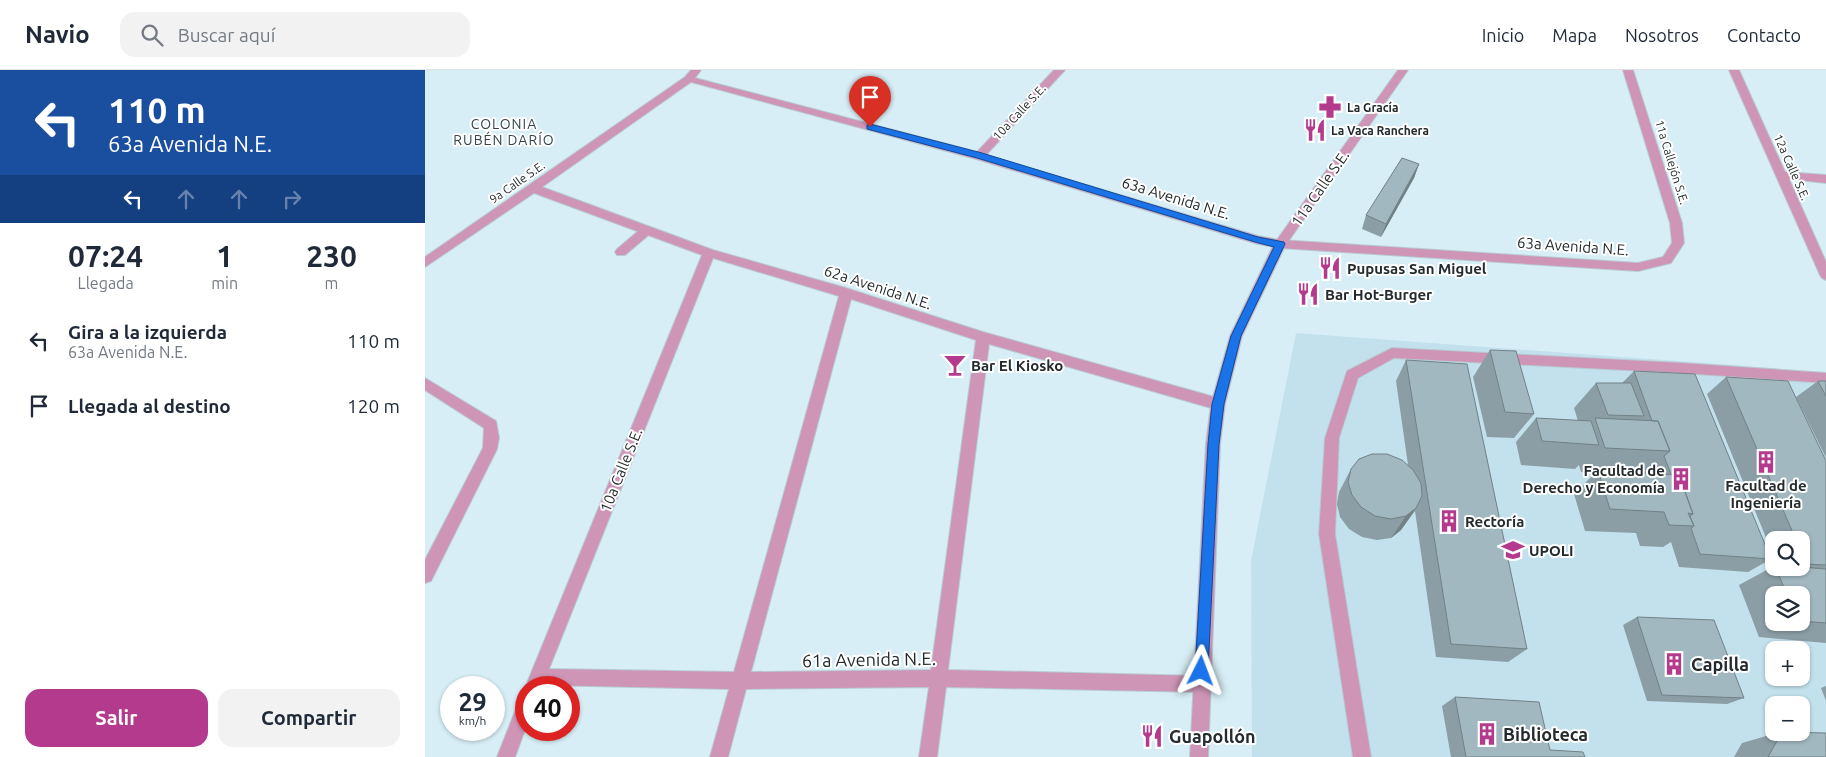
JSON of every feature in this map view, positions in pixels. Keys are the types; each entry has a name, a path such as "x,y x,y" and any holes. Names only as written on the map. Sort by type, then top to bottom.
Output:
{"street":[{"name":"9a Calle S.E.","path":"425,263 689,80 696,70"},
{"name":"10a Calle S.E.","path":"979,156 1060,70"},
{"name":"11a Calle S.E.","path":"1199,757 1213,444 1218,404 1236,336 1280,244 1403,70"},
{"name":"11a Callejón S.E.","path":"1629,70 1676,223 1678,243 1667,260"},
{"name":"12a Calle S.E.","path":"1735,70 1826,275"},
{"name":"63a Avenida N.E.","path":"689,80 979,156 1249,237 1280,244 1638,267 1667,260"},
{"path":"1780,174 1826,179"},
{"name":"62a Avenida N.E.","path":"533,188 709,253 846,293 983,338 1218,404"},
{"path":"621,252 647,230"},
{"name":"10a Calle S.E.","path":"537,676 709,253"},
{"path":"719,757 846,293"},
{"path":"928,757 983,338"},
{"path":"1362,757 1327,534 1332,438 1352,375 1392,354 1682,368 1826,378"},
{"path":"425,383 491,425 492,438 490,449 425,576"},
{"name":"61a Avenida N.E.","path":"580,682 938,678 1201,684"},
{"path":"506,757 515,734"}],"shaded area":[{"name":"UPOLI","path":"1296,333 1826,372 1826,757 1252,757 1251,561"}],"building":[{"path":"1402,158 1419,164 1386,224 1366,215"},
{"path":"1490,350 1516,351 1534,414 1505,412"},
{"name":"Rectoría","path":"1406,360 1467,364 1527,649 1451,644"},
{"path":"1634,371 1695,374 1765,544 1765,559 1700,554 1691,528 1694,526 1690,516 1693,514 1679,475 1671,474 1664,456 1670,451 1658,421 1652,421"},
{"path":"1726,377 1788,381 1826,461 1826,565 1810,564 1810,531 1792,531"},
{"path":"1818,381 1826,381 1826,396"},
{"path":"1596,383 1631,383 1644,416 1608,415"},
{"path":"1536,418 1591,421 1599,445 1542,441"},
{"path":"1595,418 1658,421 1670,451 1605,448"},
{"path":"1372,454 1387,454 1402,460 1413,470 1421,483 1422,496 1416,508 1406,516 1391,519 1375,516 1361,507 1352,495 1348,482 1351,469 1359,459"},
{"path":"1598,471 1679,475 1693,514 1688,513 1694,526 1669,525 1664,512 1610,509"},
{"path":"1810,568 1826,569 1826,623 1810,622 1810,586 1783,586 1779,576 1810,576"},
{"name":"Capilla","path":"1637,617 1714,620 1744,698 1662,695"},
{"name":"Biblioteca","path":"1455,697 1539,702 1550,750 1583,752 1585,757 1466,757"},
{"path":"1810,733 1826,733 1826,757 1768,757 1777,741 1810,741"}],"place":[{"name":"La Gracía","path":"1330,107"},
{"name":"La Vaca Ranchera","path":"1315,130"},
{"name":"Pupusas San Miguel","path":"1330,268"},
{"name":"Bar Hot-Burger","path":"1308,294"},
{"name":"Bar El Kiosko","path":"955,365"},
{"name":"Facultad de Ingeniería","path":"1766,462"},
{"name":"Facultad de Derecho y Economía","path":"1681,479"},
{"name":"Rectoría","path":"1449,521"},
{"name":"UPOLI","path":"1513,550"},
{"name":"Capilla","path":"1674,664"},
{"name":"Biblioteca","path":"1487,734"},
{"name":"Guapollón","path":"1152,736"}],"district":[{"name":"COLONIA RUBÉN DARÍO","path":"504,132"}],"route":[{"path":"870,127 979,156 1258,240 1280,244 1236,336 1218,404 1213,444 1201,671"}]}
